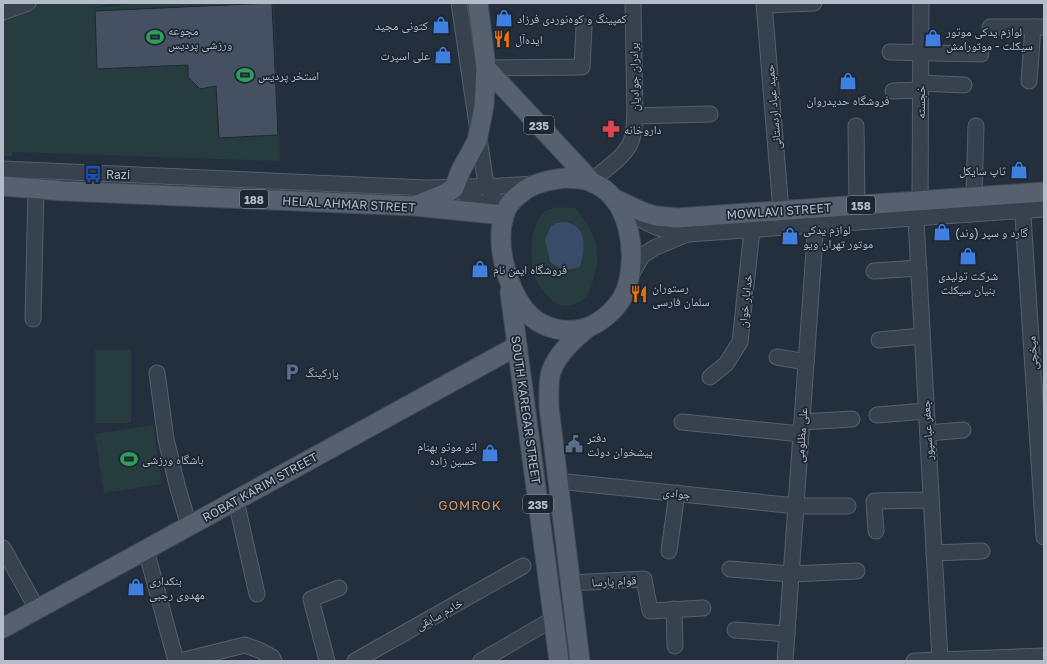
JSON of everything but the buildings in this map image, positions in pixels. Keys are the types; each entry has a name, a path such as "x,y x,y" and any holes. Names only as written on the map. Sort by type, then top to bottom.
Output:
{"main road":[{"path":"414,206 444,194 454,188 461,170 477,141 484,106 486,68 478,3"},
{"name":"235","path":"486,68 591,181"},
{"path":"564,178 591,181 602,187 624,215 630,238 630,276 625,292 616,307 608,316 587,328 565,331 546,325 534,319 525,310 508,278 502,246 504,215 510,203 519,194 538,184 564,178"},
{"name":"HELAL AHMAR STREET","path":"3,186 36,189 414,206 504,215"},
{"name":"MOWLAVI STREET","path":"612,198 643,212 656,216 753,221 781,210 817,217 857,205 917,207 974,197 1022,202 1044,192"},
{"name":"SOUTH KAREGAR STREET","path":"508,278 559,661"},
{"name":"SOUTH KAREGAR STREET","path":"580,661 548,407 551,373 558,359 570,343 587,328"},
{"name":"ROBAT KARIM STREET","path":"3,628 518,346"}],"street":[{"path":"3,12 28,3"},
{"path":"459,3 486,185 504,215"},
{"name":"برادران جوادیان","path":"591,181 623,154 632,138 635,116 633,3"},
{"path":"764,4 814,3"},
{"name":"خجسته","path":"917,207 920,87 920,3"},
{"name":"حمید عباد اردستانی","path":"764,4 781,210"},
{"path":"486,68 582,67 584,27"},
{"path":"990,27 1038,27 1029,81"},
{"path":"890,52 981,54"},
{"path":"893,91 920,87 964,85"},
{"path":"635,116 710,114"},
{"path":"856,126 857,205"},
{"path":"974,197 976,126"},
{"path":"3,169 180,178 454,188 486,185 501,186 538,184"},
{"path":"454,188 504,215"},
{"path":"33,319 36,189"},
{"path":"612,198 644,222 666,230 687,234"},
{"path":"630,276 642,256 654,248 687,234 753,221 817,217 917,207 1022,202 1044,209"},
{"name":"میخچی","path":"1022,202 1044,537"},
{"name":"جعفر عباسپور","path":"917,207 922,336 940,660"},
{"name":"علی مظلومی","path":"785,661 817,217"},
{"name":"خدایار خوان","path":"710,377 726,364 740,342 751,304 753,221"},
{"path":"874,271 919,268"},
{"path":"879,340 922,336"},
{"path":"777,356 806,362"},
{"path":"157,373 166,439 189,526"},
{"path":"877,415 926,411"},
{"path":"682,422 802,428 852,419"},
{"path":"928,433 963,430"},
{"name":"جوادی","path":"558,481 796,506 848,506"},
{"path":"670,552 677,493"},
{"path":"876,530 874,501 931,500"},
{"path":"236,501 257,594"},
{"path":"3,548 37,609"},
{"path":"146,550 176,661"},
{"path":"934,553 982,551"},
{"name":"خادم سابقی","path":"357,661 523,566"},
{"path":"730,569 791,574 857,571"},
{"name":"قوام پارسا","path":"571,584 644,580 650,611 703,608"},
{"path":"327,661 311,599 340,588"},
{"path":"674,609 675,646"},
{"path":"481,661 553,619"},
{"path":"735,630 787,634"},
{"path":"180,661 245,645 272,657 274,661"},
{"path":"914,661 1015,659 1044,656"}],"green space":[{"path":"3,3 114,3 89,9 138,3 274,3 280,161 12,152 12,156 3,156"},
{"path":"560,207 575,208 585,221 593,236 597,252 596,269 588,294 581,301 569,306 563,306 554,302 545,293 536,280 532,264 533,234 536,225 545,211"},
{"path":"95,350 131,350 131,423 95,423"},
{"name":"باشگاه ورزشی","path":"153,425 162,484 104,493 95,434"}],"water":[{"path":"566,222 578,228 583,236 583,252 580,267 571,269 558,267 550,262 545,239 551,226 556,223"}],"place":[{"name":"کمپینگ و کوه‌نوردی فرزاد","path":"504,18"},
{"name":"کتونی مجید","path":"441,25"},
{"name":"مجوعه ورزشی پردیس","path":"155,37"},
{"name":"لوازم یدکی موتور سیکلت - موتورامش","path":"933,38"},
{"name":"ایده‌آل","path":"502,39"},
{"name":"علی اسپرت","path":"443,55"},
{"name":"استخر پردیس","path":"245,75"},
{"name":"فروشگاه حدیدروان","path":"848,81"},
{"name":"داروخانه","path":"611,129"},
{"name":"تاپ سایکل","path":"1019,170"},
{"name":"Razi","path":"93,174"},
{"name":"گارد و سپر (وند)","path":"942,232"},
{"name":"لوازم یدکی موتور تهران ویو","path":"790,236"},
{"name":"شرکت تولیدی بنیان سیکلت","path":"968,256"},
{"name":"فروشگاه ایمن نام","path":"480,269"},
{"name":"رستوران سلمان فارسی","path":"639,294"},
{"name":"پارکینگ","path":"292,372"},
{"name":"دفتر پیشخوان دولت","path":"574,444"},
{"name":"اتو موتو بهنام حسین زاده","path":"490,453"},
{"name":"باشگاه ورزشی","path":"129,459"},
{"name":"بنکداری مهدوی رجبی","path":"136,587"}],"district":[{"name":"GOMROK","path":"470,505"}]}
